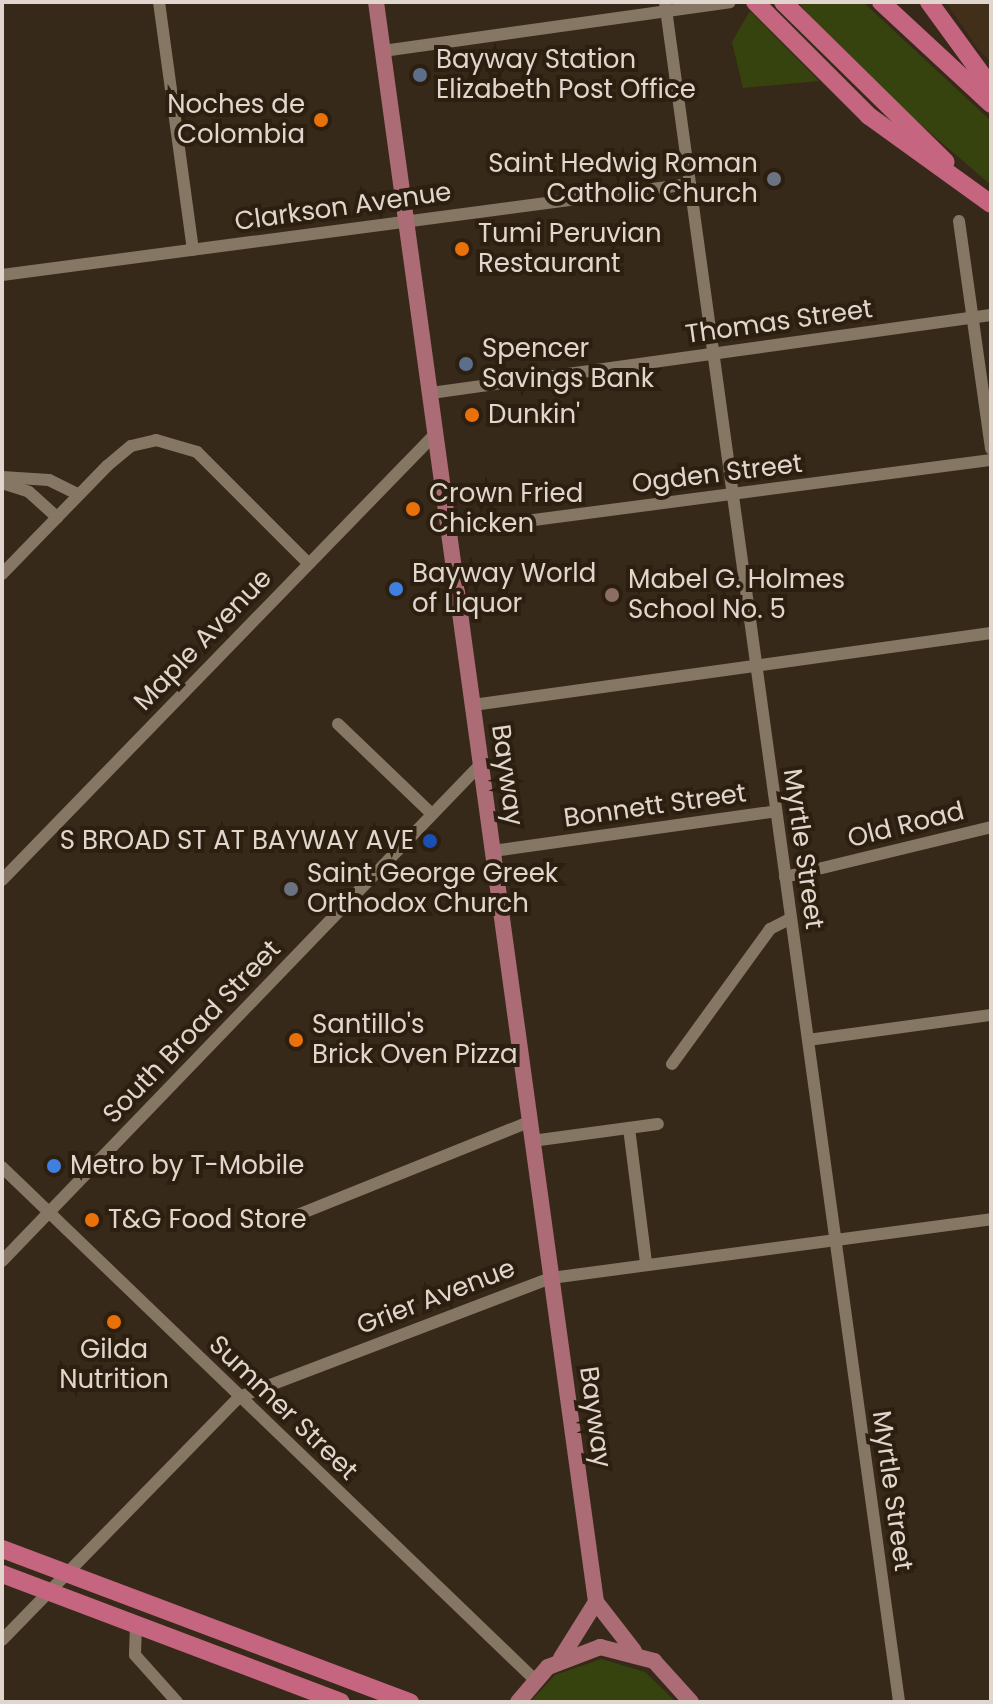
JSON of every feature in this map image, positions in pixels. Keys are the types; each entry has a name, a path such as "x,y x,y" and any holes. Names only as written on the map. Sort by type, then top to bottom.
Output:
{"highway":[{"path":"755,2 869,116 991,204"},
{"path":"783,2 892,116 991,198"},
{"path":"881,2 991,104"},
{"path":"929,2 991,87"},
{"path":"2,1549 410,1702"},
{"path":"2,1574 341,1702"}],"main road":[{"name":"Bayway","path":"376,2 596,1602 634,1651"},
{"path":"561,1659 596,1602"},
{"path":"518,1702 534,1679 561,1659 600,1647 634,1651 668,1672 691,1702"}],"street":[{"path":"159,2 193,250"},
{"path":"383,51 666,6 730,2"},
{"name":"Myrtle Street","path":"666,6 899,1702"},
{"name":"Clarkson Avenue","path":"2,275 690,184"},
{"path":"959,221 991,449"},
{"name":"Thomas Street","path":"431,393 991,315"},
{"name":"Maple Avenue","path":"2,880 437,432"},
{"path":"2,574 78,494 131,446 170,442 208,461 308,563"},
{"name":"Ogden Street","path":"450,531 991,460"},
{"path":"2,480 49,480 78,494"},
{"path":"2,480 29,492 57,517"},
{"path":"473,705 991,633"},
{"path":"338,724 432,814"},
{"name":"South Broad Street","path":"2,1261 481,764"},
{"name":"Bonnett Street","path":"493,851 776,811"},
{"name":"Old Road","path":"785,877 991,827"},
{"path":"672,1064 770,929 790,919"},
{"path":"808,1040 991,1015"},
{"path":"295,1216 529,1122"},
{"path":"532,1141 658,1124"},
{"path":"629,1128 646,1263"},
{"name":"Summer Street","path":"2,1167 534,1679"},
{"name":"Grier Avenue","path":"2,1640 239,1397 551,1278 991,1219"},
{"path":"136,1625 135,1655 177,1702"}],"shaded area":[{"path":"946,2 991,2 991,62 979,50"}],"green space":[{"path":"798,2 863,2 991,121 991,185 850,64"},
{"path":"750,11 819,81 743,88 732,42"},
{"path":"601,1659 645,1672 676,1702 530,1702 555,1675"}],"place":[{"name":"Bayway Station Elizabeth Post Office","path":"420,75"},
{"name":"Noches de Colombia","path":"321,120"},
{"name":"Saint Hedwig Roman Catholic Church","path":"774,179"},
{"name":"Tumi Peruvian Restaurant","path":"462,249"},
{"name":"Spencer Savings Bank","path":"466,364"},
{"name":"Dunkin'","path":"472,415"},
{"name":"Crown Fried Chicken","path":"413,509"},
{"name":"Bayway World of Liquor","path":"396,589"},
{"name":"Mabel G. Holmes School No. 5","path":"612,595"},
{"name":"S BROAD ST AT BAYWAY AVE","path":"430,841"},
{"name":"Saint George Greek Orthodox Church","path":"291,889"},
{"name":"Santillo's Brick Oven Pizza","path":"296,1040"},
{"name":"Metro by T-Mobile","path":"54,1166"},
{"name":"T&G Food Store","path":"92,1220"},
{"name":"Gilda Nutrition","path":"114,1322"}]}
